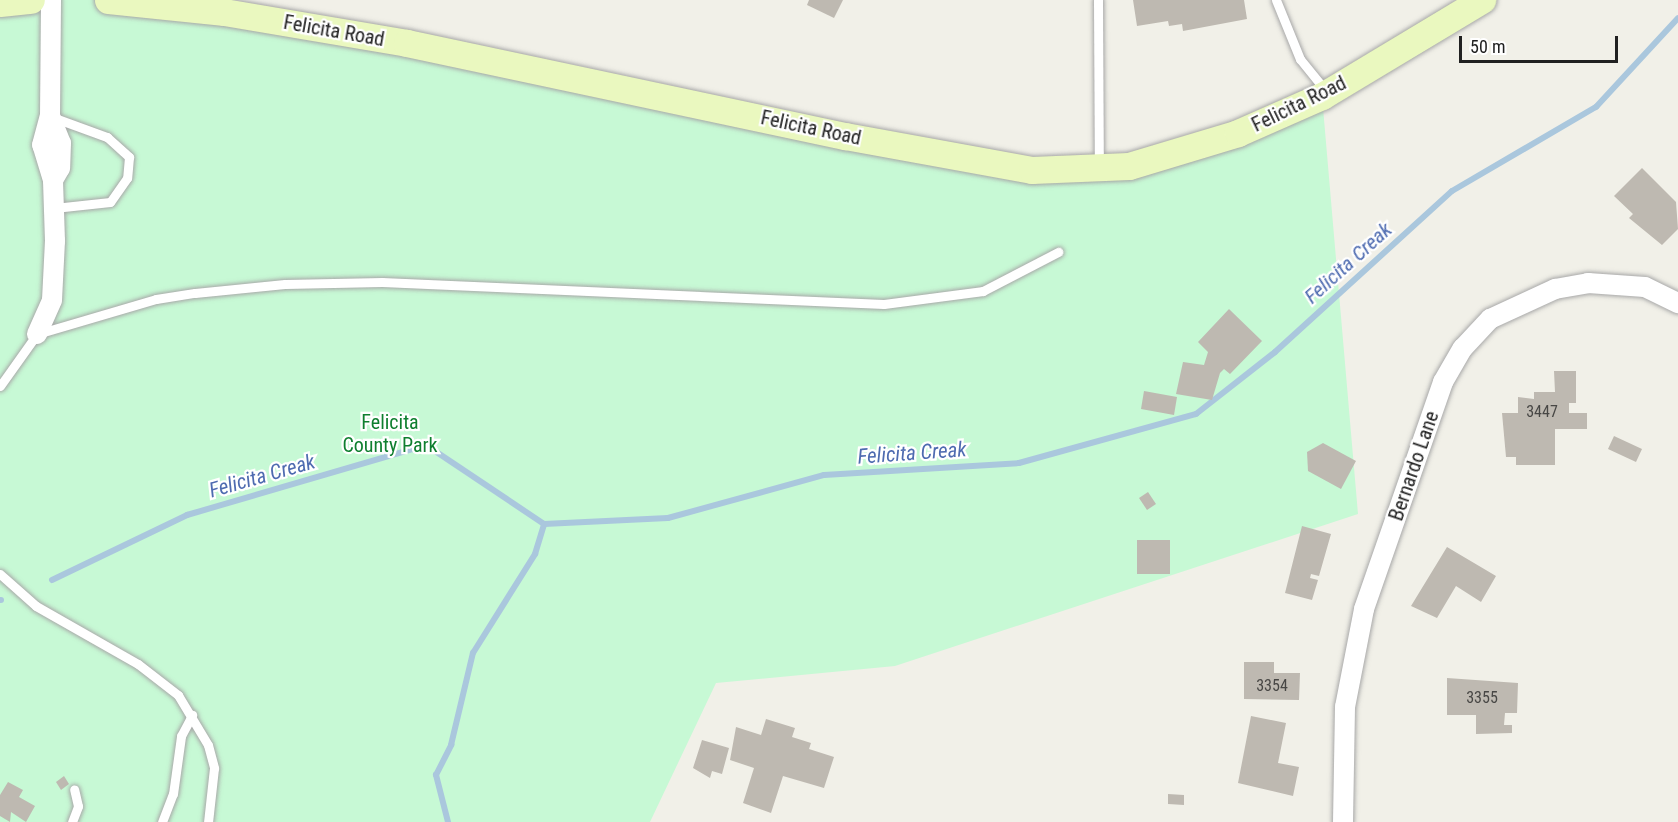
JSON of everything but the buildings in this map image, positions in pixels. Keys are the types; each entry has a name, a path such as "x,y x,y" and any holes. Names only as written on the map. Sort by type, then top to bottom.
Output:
{"main road":[{"path":"0,3 31,0"},
{"name":"Felicita Road","path":"108,0 224,12 407,43 845,136 1032,170 1129,166 1238,133 1327,93 1482,0"}],"street":[{"path":"37,334 52,300 53,180 42,145 50,116 51,0"},
{"name":"Bernardo Lane","path":"1343,822 1345,708 1364,609 1443,382 1463,348 1490,320 1555,290 1588,282 1645,287 1678,303"}],"lane":[{"path":"1098,0 1099,167"},
{"path":"1276,0 1300,59 1327,93"},
{"path":"50,116 107,137 129,157 127,178 110,202 54,208"},
{"path":"0,386 37,334 156,299 285,284 382,282 884,304 983,291 1058,252"},
{"path":"0,574 36,606 159,678 192,715 214,768 208,822"},
{"path":"162,822 173,794 181,736 192,715"},
{"path":"72,822 78,806 74,789"}],"green space":[{"name":"Felicita County Park","path":"31,0 108,0 1032,170 1129,166 1322,96 1358,514 895,666 716,683 650,822 0,822 0,3"}],"waterway":[{"name":"Felicita Creak","path":"52,580 187,515 426,445 544,524 668,518 824,475 1019,463 1196,414 1275,352 1452,191 1596,107 1678,18"},
{"path":"448,822 436,775 451,745 473,653 535,554 544,524"}]}
